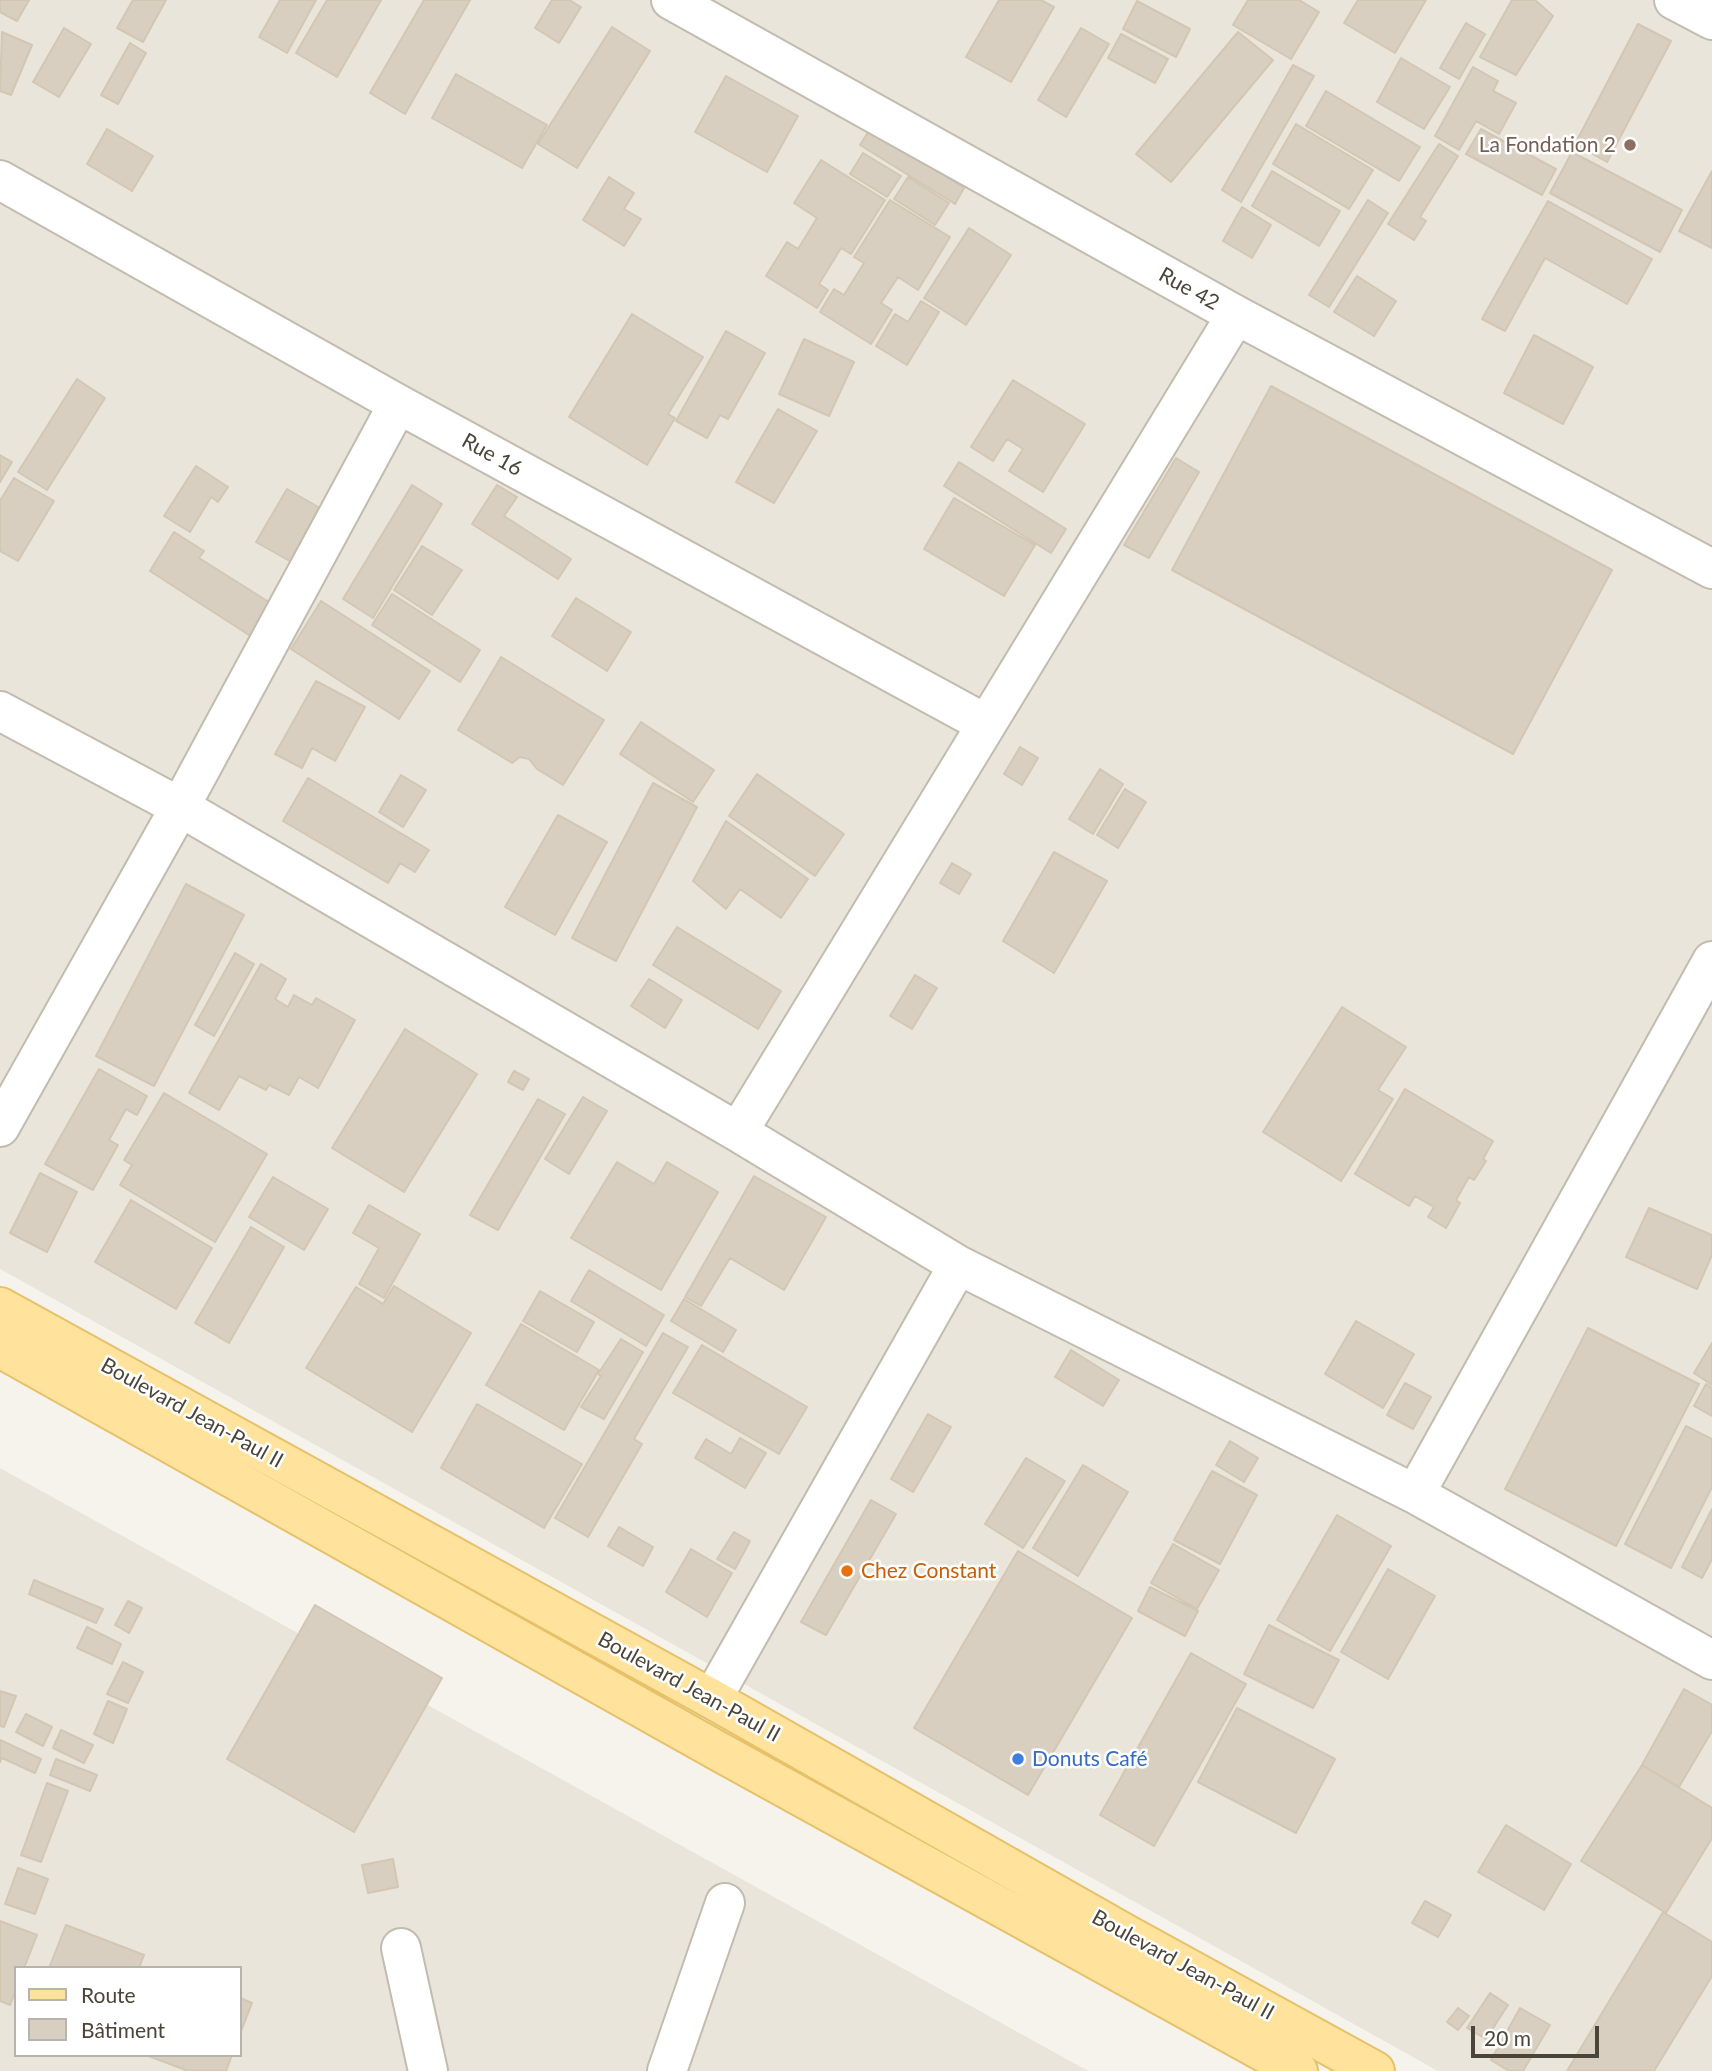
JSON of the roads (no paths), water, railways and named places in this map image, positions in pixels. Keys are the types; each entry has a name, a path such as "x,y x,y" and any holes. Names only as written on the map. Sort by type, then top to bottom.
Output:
{"main road":[{"name":"Boulevard Jean-Paul II","path":"0,1307 712,1699 1124,1933 1375,2071"},
{"name":"Boulevard Jean-Paul II","path":"0,1348 718,1751 1298,2071"}],"street":[{"name":"Rue 42","path":"671,0 1236,315 1712,569"},
{"path":"1674,0 1712,20"},
{"name":"Rue 16","path":"0,180 398,404 986,724"},
{"path":"738,1132 1236,315"},
{"path":"0,1128 180,807 398,404"},
{"path":"0,711 180,807 738,1132 958,1265 1415,1494 1712,1660"},
{"path":"1415,1494 1712,961"},
{"path":"712,1699 958,1265"},
{"path":"667,2071 725,1903"},
{"path":"401,1948 428,2071"}],"place":[{"name":"La Fondation 2","path":"1630,145"},
{"name":"Chez Constant","path":"847,1571"},
{"name":"Donuts Café","path":"1018,1759"}]}
